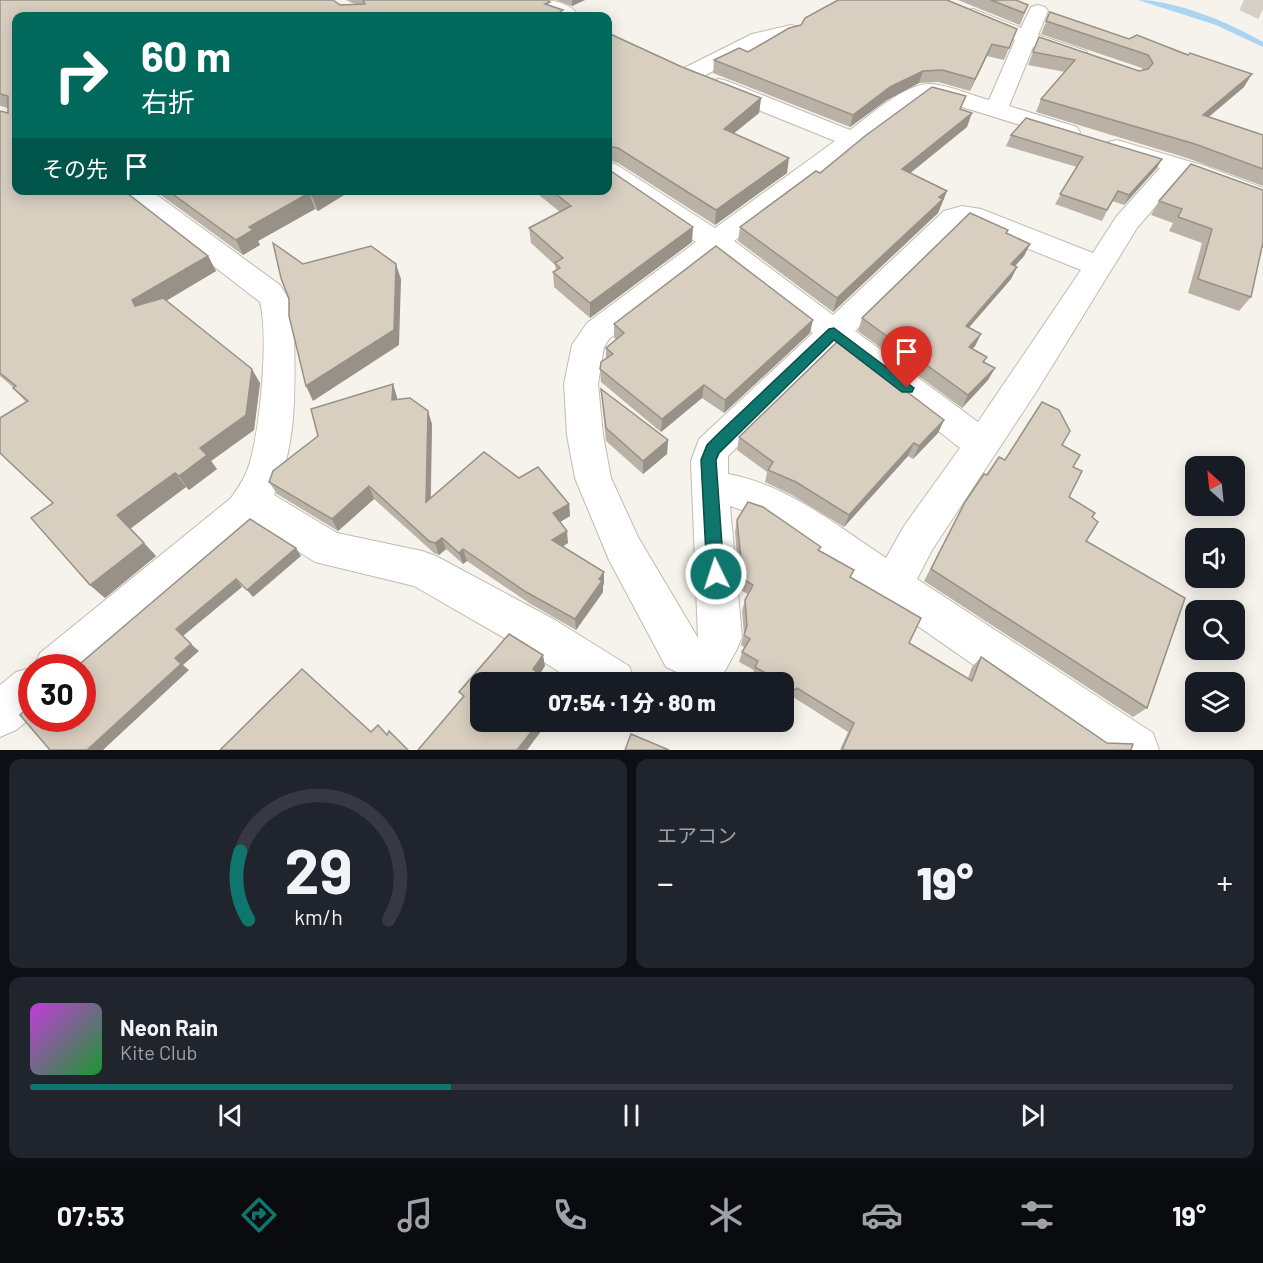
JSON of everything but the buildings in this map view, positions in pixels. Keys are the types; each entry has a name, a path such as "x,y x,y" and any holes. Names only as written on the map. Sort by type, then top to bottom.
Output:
{"street":[{"path":"542,0 562,12"},
{"path":"952,6 1026,38 1101,64"},
{"path":"996,110 1038,11"},
{"path":"690,74 759,38 791,31"},
{"path":"669,65 851,139"},
{"path":"1099,266 971,215 962,213 954,217 712,450 709,460 710,489 721,637 708,672 693,658 681,651 623,548 593,478 585,435 581,384 588,345 598,332 671,274 851,139 915,94 927,91 938,92 1176,165 1263,197"},
{"path":"892,585 918,538 1026,380 1126,223 1176,165"},
{"path":"612,173 716,242 981,444"},
{"path":"73,654 252,502 269,465 276,405 279,315 274,301 260,286 139,195"},
{"path":"710,489 728,489 747,493 774,505 1136,750"},
{"path":"252,502 329,549 422,569 540,635 597,672"},
{"path":"0,714 18,699"}],"waterway":[{"path":"1142,0 1219,23 1263,45"}],"tunnel":[{"path":"1244,0 1263,9"}],"route":[{"path":"716,574 709,460 712,450 726,436 834,332 907,388"}]}
